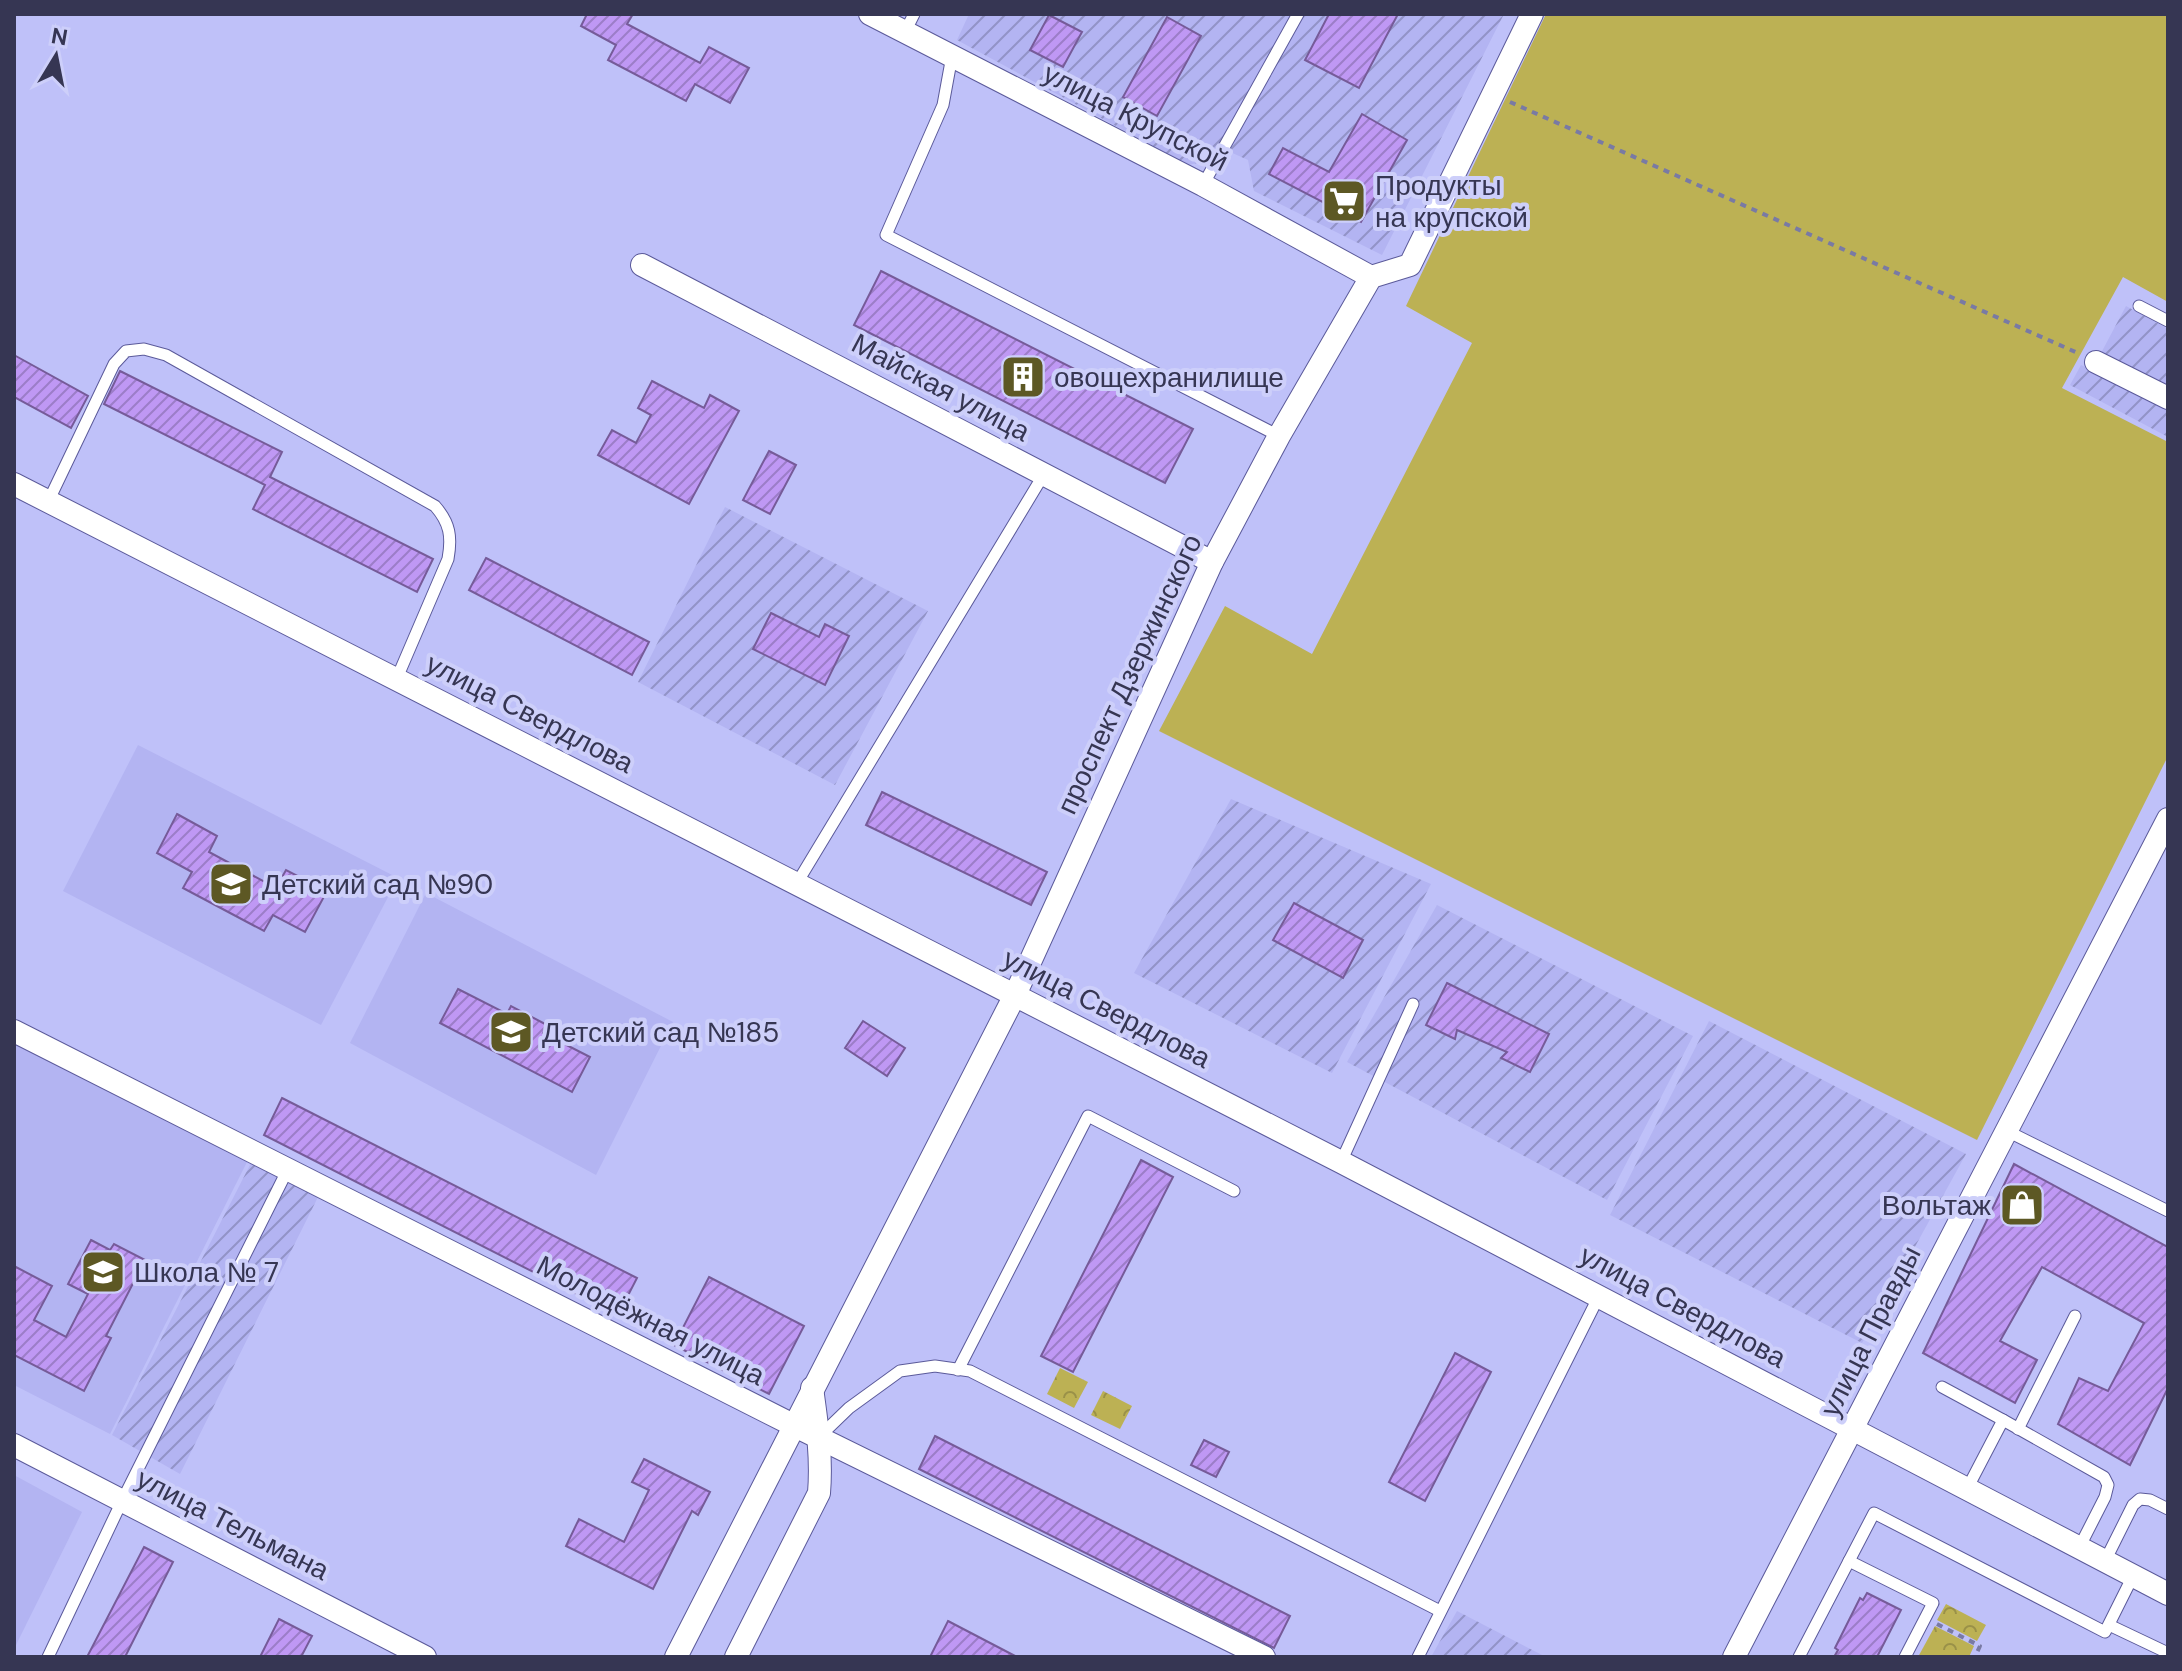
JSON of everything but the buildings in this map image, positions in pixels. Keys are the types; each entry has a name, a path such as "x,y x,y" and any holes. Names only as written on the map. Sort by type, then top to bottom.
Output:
{"street":[{"name":"улица Крупской","path":"870,14 910,23 952,56 1203,185 1371,277"},
{"path":"1371,277 1410,265 1532,14"},
{"name":"Майская улица","path":"642,265 1212,562"},
{"name":"проспект Дзержинского","path":"676,1657 1015,995 1212,562 1279,436 1371,277"},
{"path":"2096,362 2168,398"},
{"name":"улица Свердлова","path":"14,484 1341,1162 2168,1594"},
{"name":"улица Правды","path":"1734,1657 2168,819"},
{"name":"Молодёжная улица","path":"14,1031 795,1426 1264,1657"},
{"path":"736,1657 819,1493 819,1436 812,1388"},
{"name":"улица Тельмана","path":"14,1445 425,1657"}],"lane":[{"path":"1203,185 1298,14"},
{"path":"952,56 943,105 886,235 1279,436"},
{"path":"2139,306 2168,321"},
{"path":"48,502 114,364 126,351 144,349 166,355 435,506 446,519 451,540 448,559 397,678"},
{"path":"797,883 1044,474"},
{"path":"1341,1162 1413,1004"},
{"path":"958,1370 1088,1116 1234,1191"},
{"path":"2007,1131 2168,1211"},
{"path":"48,1657 122,1501 287,1171"},
{"path":"1418,1657 1599,1296"},
{"path":"2018,1429 2075,1316"},
{"path":"819,1436 849,1408 900,1371 935,1366 970,1371 1440,1611"},
{"path":"1942,1387 2104,1477 2108,1485 2105,1497 2079,1548"},
{"path":"1967,1489 2003,1420"},
{"path":"2105,1561 2133,1505 2140,1499 2150,1500 2168,1509"},
{"path":"1799,1657 1874,1513 2105,1632 2133,1576"},
{"path":"1849,1561 1933,1603 1905,1657"},
{"path":"2109,1625 2168,1653"}],"path":[{"path":"1493,95 2096,362"},
{"path":"1929,1611 1934,1622 1980,1646 1975,1657"}],"shaded area":[{"path":"969,14 1504,14 1382,255 1254,191 1248,160 1219,147 1207,161 1188,165 957,40"},
{"path":"2126,306 2168,329 2168,437 2070,385 2081,365 2092,370"},
{"path":"725,507 928,611 835,785 638,682"},
{"name":"Детский сад №90","path":"138,745 398,878 321,1025 63,891"},
{"path":"1231,799 1431,884 1332,1073 1134,973"},
{"name":"Детский сад №185","path":"426,893 673,1022 596,1175 350,1043"},
{"path":"1437,905 1693,1036 1607,1200 1347,1062"},
{"path":"1709,1021 1966,1154 1862,1343 1610,1215"},
{"name":"Школа № 7","path":"14,1039 248,1160 110,1434 14,1385"},
{"path":"252,1161 318,1197 180,1474 112,1435"},
{"path":"14,1475 82,1512 14,1649"},
{"path":"1457,1611 1546,1657 1431,1657"}],"green space":[{"path":"1546,14 2168,14 2168,302 2123,277 2062,388 2168,442 2168,756 1977,1140 1159,731 1225,606 1312,654 1472,343 1406,306"},
{"path":"1060,1368 1088,1382 1074,1408 1047,1394"},
{"path":"1103,1391 1132,1406 1120,1429 1091,1415"},
{"path":"1946,1604 1986,1625 1977,1641 1937,1620"},
{"path":"1935,1626 1974,1646 1969,1657 1918,1657"}],"place":[{"name":"Продукты на крупской","path":"1344,201"},
{"name":"овощехранилище","path":"1023,377"},
{"name":"Детский сад №90","path":"231,884"},
{"name":"Детский сад №185","path":"511,1032"},
{"name":"Вольтаж","path":"2022,1205"},
{"name":"Школа № 7","path":"103,1272"}]}
